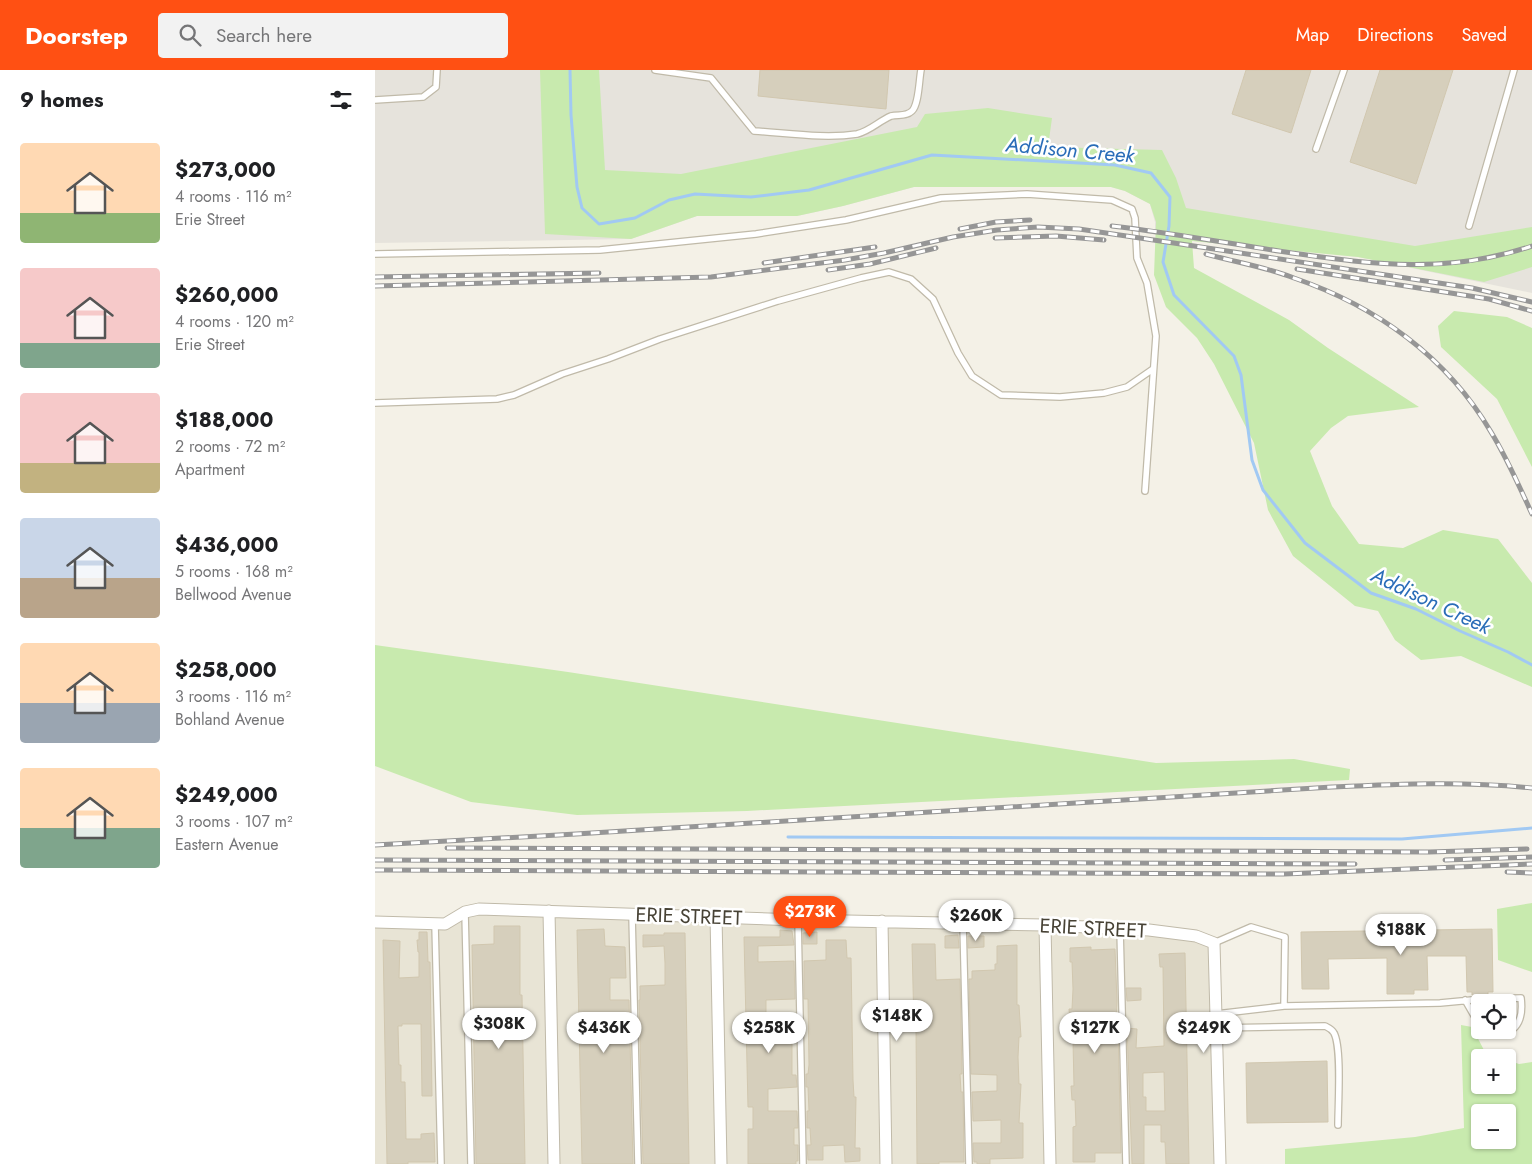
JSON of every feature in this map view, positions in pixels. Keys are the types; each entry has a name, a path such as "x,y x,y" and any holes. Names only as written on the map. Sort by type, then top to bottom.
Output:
{"street":[{"name":"ERIE STREET","path":"375,922 445,924 465,912 479,909 798,920 1045,925 1149,930 1196,936 1214,943"},
{"path":"549,911 554,1164"},
{"path":"716,916 721,1164"},
{"path":"881,921 886,1164"},
{"path":"1045,925 1049,1164"},
{"path":"1214,943 1220,1164"}],"lane":[{"path":"375,100 423,96 436,87 437,70"},
{"path":"655,70 711,78 754,131 820,135 858,134 873,128 892,116 903,116 912,111 916,104 921,70"},
{"path":"1316,149 1345,70"},
{"path":"1469,226 1514,70"},
{"path":"375,254 600,250 756,234 846,220 941,198 1027,194 1112,200 1132,209 1135,218 1137,258 1147,283 1156,336 1145,491"},
{"path":"375,403 497,399 514,395 562,374 660,339 779,301 889,272 911,279 933,299 958,353 972,376 1001,395 1060,397 1104,393 1127,386 1153,369"},
{"path":"465,912 471,1164"},
{"path":"633,915 638,1164"},
{"path":"798,920 803,1164"},
{"path":"963,923 969,1164"},
{"path":"435,924 441,1164"},
{"path":"1214,943 1251,927 1285,937 1285,1006"},
{"path":"1121,929 1126,1164"},
{"path":"1516,998 1521,998 1522,1009 1516,1026"},
{"path":"1465,1000 1471,1010"},
{"path":"1216,1014 1285,1006 1440,1003 1471,1000"},
{"path":"1217,1028 1325,1026 1331,1029 1335,1034 1338,1050 1338,1126"}],"shaded area":[{"path":"375,70 1532,70 1532,293 1358,257 1277,248 1155,230 1155,222 1150,204 1125,191 1111,187 914,187 797,216 697,216 631,239 375,243"},
{"path":"479,911 1149,932 1212,944 1217,1164 375,1164 375,926 433,927"}],"green space":[{"path":"540,70 599,70 605,170 681,174 917,127 925,114 988,108 1052,118 1048,147 1162,150 1176,178 1186,208 1415,246 1532,227 1532,267 1484,282 1358,257 1192,241 1194,268 1289,320 1328,348 1419,407 1348,416 1331,428 1310,451 1332,506 1359,544 1403,548 1443,530 1498,539 1532,583 1532,687 1461,656 1421,660 1395,640 1378,611 1355,606 1293,556 1268,510 1254,443 1214,364 1197,338 1166,307 1154,275 1156,222 1150,204 1125,191 1111,187 914,187 797,216 697,216 631,239 545,234"},
{"path":"1454,311 1507,317 1532,328 1532,467 1497,399 1441,347 1438,326"},
{"path":"375,645 568,672 1156,763 1294,759 1350,769 1349,780 747,811 577,815 471,802 375,766"},
{"path":"1532,903 1532,972 1498,960 1497,909"},
{"path":"1461,1025 1471,1027 1471,1039 1478,1039 1483,1049 1471,1049 1471,1094 1516,1094 1516,1063 1532,1062 1532,1164 1285,1164 1285,1149 1415,1137 1464,1128"}],"building":[{"path":"760,70 889,70 886,109 758,96"},
{"path":"1246,70 1311,70 1291,133 1232,114"},
{"path":"1380,70 1453,70 1416,184 1350,162"},
{"path":"494,926 520,926 525,1164 476,1164 472,945 494,944"},
{"path":"604,929 605,946 625,947 626,978 610,978 610,1000 629,1000 633,1164 582,1164 577,930"},
{"path":"1492,929 1493,992 1488,992 1488,994 1472,994 1472,992 1467,992 1466,956 1427,956 1428,990 1414,990 1414,994 1387,994 1387,958 1328,959 1329,989 1302,989 1301,932"},
{"path":"780,930 792,931 794,945 758,946 758,962 794,961 795,999 766,1000 766,1024 792,1024 792,1075 796,1075 797,1087 768,1089 768,1111 797,1111 798,1128 794,1128 794,1145 798,1145 798,1161 796,1161 796,1164 748,1164 748,1129 753,1129 753,1107 748,1107 744,937 780,937"},
{"path":"419,932 427,932 428,962 430,962 432,1096 422,1096 421,1024 402,1024 402,1026 398,1026 399,1065 401,1065 401,1082 405,1082 406,1139 421,1139 421,1134 434,1133 435,1162 387,1164 383,940 400,941 399,978 419,977 417,940 419,940"},
{"path":"817,932 817,944 803,944 803,933"},
{"path":"664,933 685,933 689,1164 643,1164 640,986 665,985 665,963 664,946 643,947 643,935 664,935"},
{"path":"958,935 959,948 945,948 945,936"},
{"path":"968,936 984,936 984,947 968,948"},
{"path":"826,940 846,940 847,958 851,958 853,1080 854,1097 856,1097 855,1148 860,1148 860,1161 845,1162 844,1145 823,1146 823,1160 808,1160 807,1145 811,1145 810,1128 807,1128 807,1111 809,1111 808,1087 806,1087 806,1074 808,1074 809,1065 808,999 804,999 804,961 826,960"},
{"path":"912,944 935,944 936,980 960,979 962,1074 960,1074 961,1092 963,1092 964,1162 917,1164 916,1027 914,1027"},
{"path":"1017,945 1017,1005 1019,1005 1021,1037 1019,1037 1018,1057 1019,1084 1021,1084 1019,1123 1023,1123 1023,1158 990,1159 990,1164 977,1164 977,1162 974,1162 973,1143 1001,1143 1001,1120 973,1121 972,1092 997,1091 997,1075 971,1074 969,979 972,979 972,971 995,970 997,946"},
{"path":"1091,947 1091,950 1115,949 1121,1153 1095,1153 1095,1162 1073,1162 1073,1127 1076,1126 1075,1100 1072,1100 1071,1086 1074,1086 1073,1041 1071,1041 1069,1009 1072,1009 1073,989 1070,948"},
{"path":"1185,953 1189,1164 1166,1164 1165,1142 1161,1142 1161,1125 1144,1125 1144,1164 1132,1164 1127,1028 1137,1029 1136,1048 1164,1046 1163,967 1160,967 1159,954","holes":["1164,1072 1165,1111 1146,1111 1146,1097 1143,1097 1143,1073"]},
{"path":"1126,988 1141,988 1141,1000 1127,1001"},
{"path":"1327,1061 1328,1122 1247,1123 1246,1063"}],"waterway":[{"name":"Addison Creek","path":"570,70 571,115 577,187 582,208 599,224 635,218 669,200 695,194 751,197 809,190 932,155 1115,165 1151,173 1170,197 1169,226 1163,262 1174,295 1234,356 1241,375 1252,460 1263,490 1305,543 1371,593 1416,609 1532,665"},
{"path":"788,837 1402,839 1532,828"}],"railway":[{"path":"960,229 996,222 1030,220"},
{"path":"1112,226 1292,253 1383,263 1442,264 1471,261 1532,246"},
{"path":"375,286 711,277 845,260 953,237 997,230 1038,227 1079,229 1472,288 1532,302"},
{"path":"995,238 1056,236 1104,240"},
{"path":"764,263 875,247"},
{"path":"828,270 870,264 936,248"},
{"path":"1206,254 1273,271 1324,290 1353,303 1407,337 1453,380 1473,405 1491,432 1513,472 1532,514"},
{"path":"1297,269 1489,299 1532,311"},
{"path":"375,277 599,273"},
{"path":"375,845 1332,787 1457,784 1532,788"},
{"path":"447,848 1429,852 1527,849"},
{"path":"1445,860 1532,857"},
{"path":"375,860 1355,864"},
{"path":"375,870 1284,874 1532,864"},
{"path":"1507,872 1532,873"}]}
